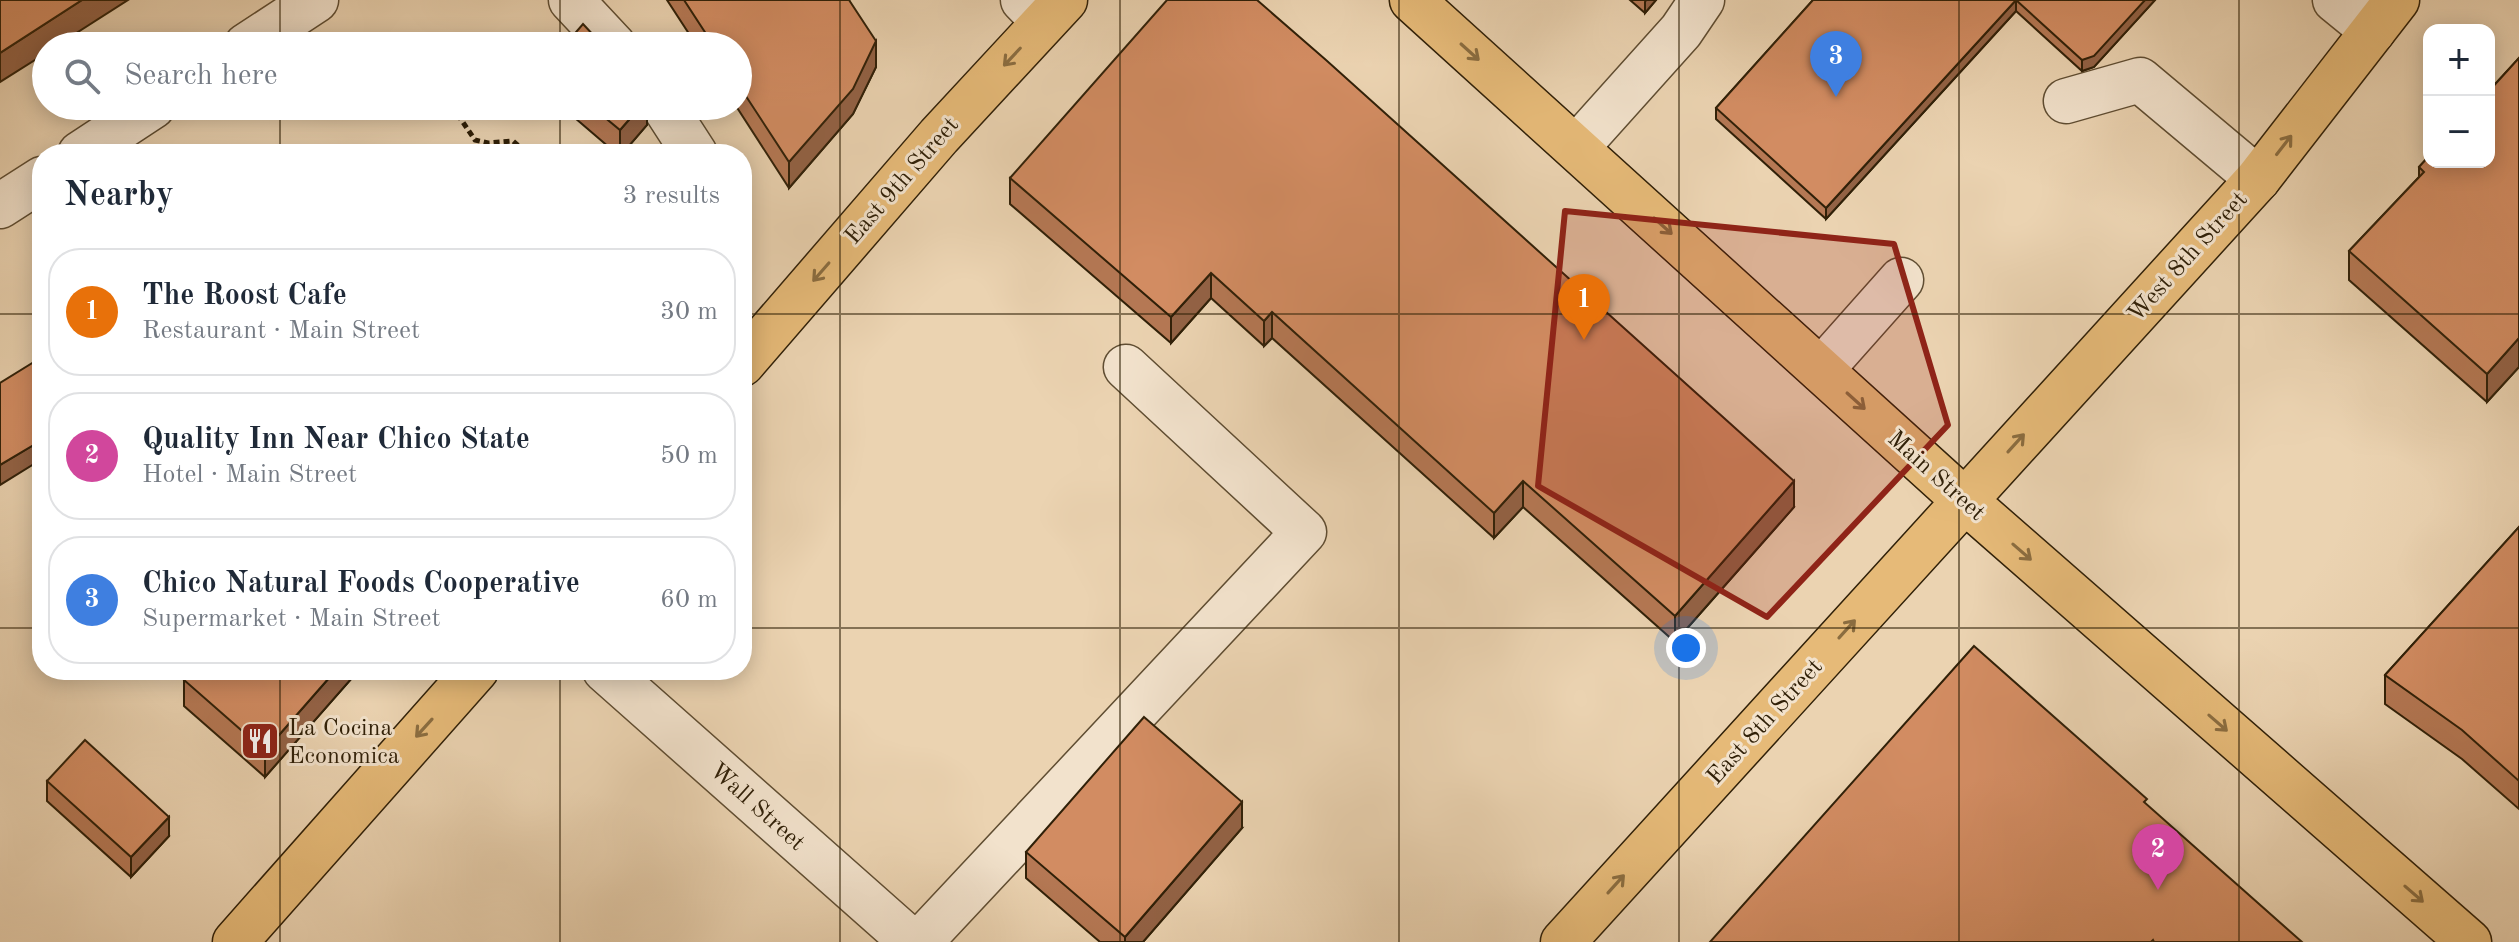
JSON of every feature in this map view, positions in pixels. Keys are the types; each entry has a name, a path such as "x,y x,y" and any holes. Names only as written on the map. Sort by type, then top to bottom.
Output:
{"main road":[{"name":"Main Street","path":"1412,0 1964,500 2468,942"},
{"name":"East 9th Street","path":"752,352 939,136 1044,7"},
{"name":"West 8th Street","path":"1964,500 2258,179 2391,8"},
{"name":"East 8th Street","path":"1563,942 1964,500"},
{"path":"235,942 467,680"}],"street":[{"path":"267,32 316,0"},
{"path":"571,0 601,32"},
{"path":"1576,148 1681,31 1702,0"},
{"path":"2335,0 2391,8"},
{"path":"2066,101 2140,80 2258,179"},
{"path":"95,144 132,120"},
{"path":"673,120 689,144"},
{"path":"0,206 32,185"},
{"path":"1821,370 1901,280"},
{"path":"920,942 1304,532 1126,367"},
{"name":"Wall Street","path":"616,680 912,942"}],"path":[{"path":"461,120 475,140 488,143 513,141 516,144"}],"highlighted area":[{"path":"1565,211 1894,244 1948,425 1767,617 1538,486"}],"building":[{"path":"0,0 82,0 32,32 0,53"},
{"path":"684,0 849,0 876,41 853,89 789,162 752,105 752,32 705,32"},
{"path":"1167,0 1257,0 1794,481 1675,616 1523,481 1494,513 1272,312 1264,321 1211,273 1171,317 1010,178"},
{"path":"1813,0 2016,0 1826,208 1716,108"},
{"path":"2016,0 2145,0 2094,56 2082,60"},
{"path":"583,24 590,32 576,32"},
{"path":"2519,58 2519,338 2487,374 2349,251 2424,172 2419,167 2423,163 2423,168 2495,168 2495,84"},
{"path":"608,120 629,120 620,130"},
{"path":"32,363 32,446 0,465 0,383"},
{"path":"2519,527 2519,781 2462,730 2385,675"},
{"path":"1974,646 2147,799 2144,802 2302,942 1710,942"},
{"path":"184,680 327,680 265,751"},
{"path":"1144,717 1242,802 1125,937 1026,852"},
{"path":"85,740 169,817 131,857 47,781"}],"place":[{"name":"Chico Natural Foods Cooperative","path":"1836,97"},
{"name":"The Roost Cafe","path":"1584,340"},
{"name":"La Cocina Economica","path":"260,741"},
{"name":"Quality Inn Near Chico State","path":"2158,890"}]}
